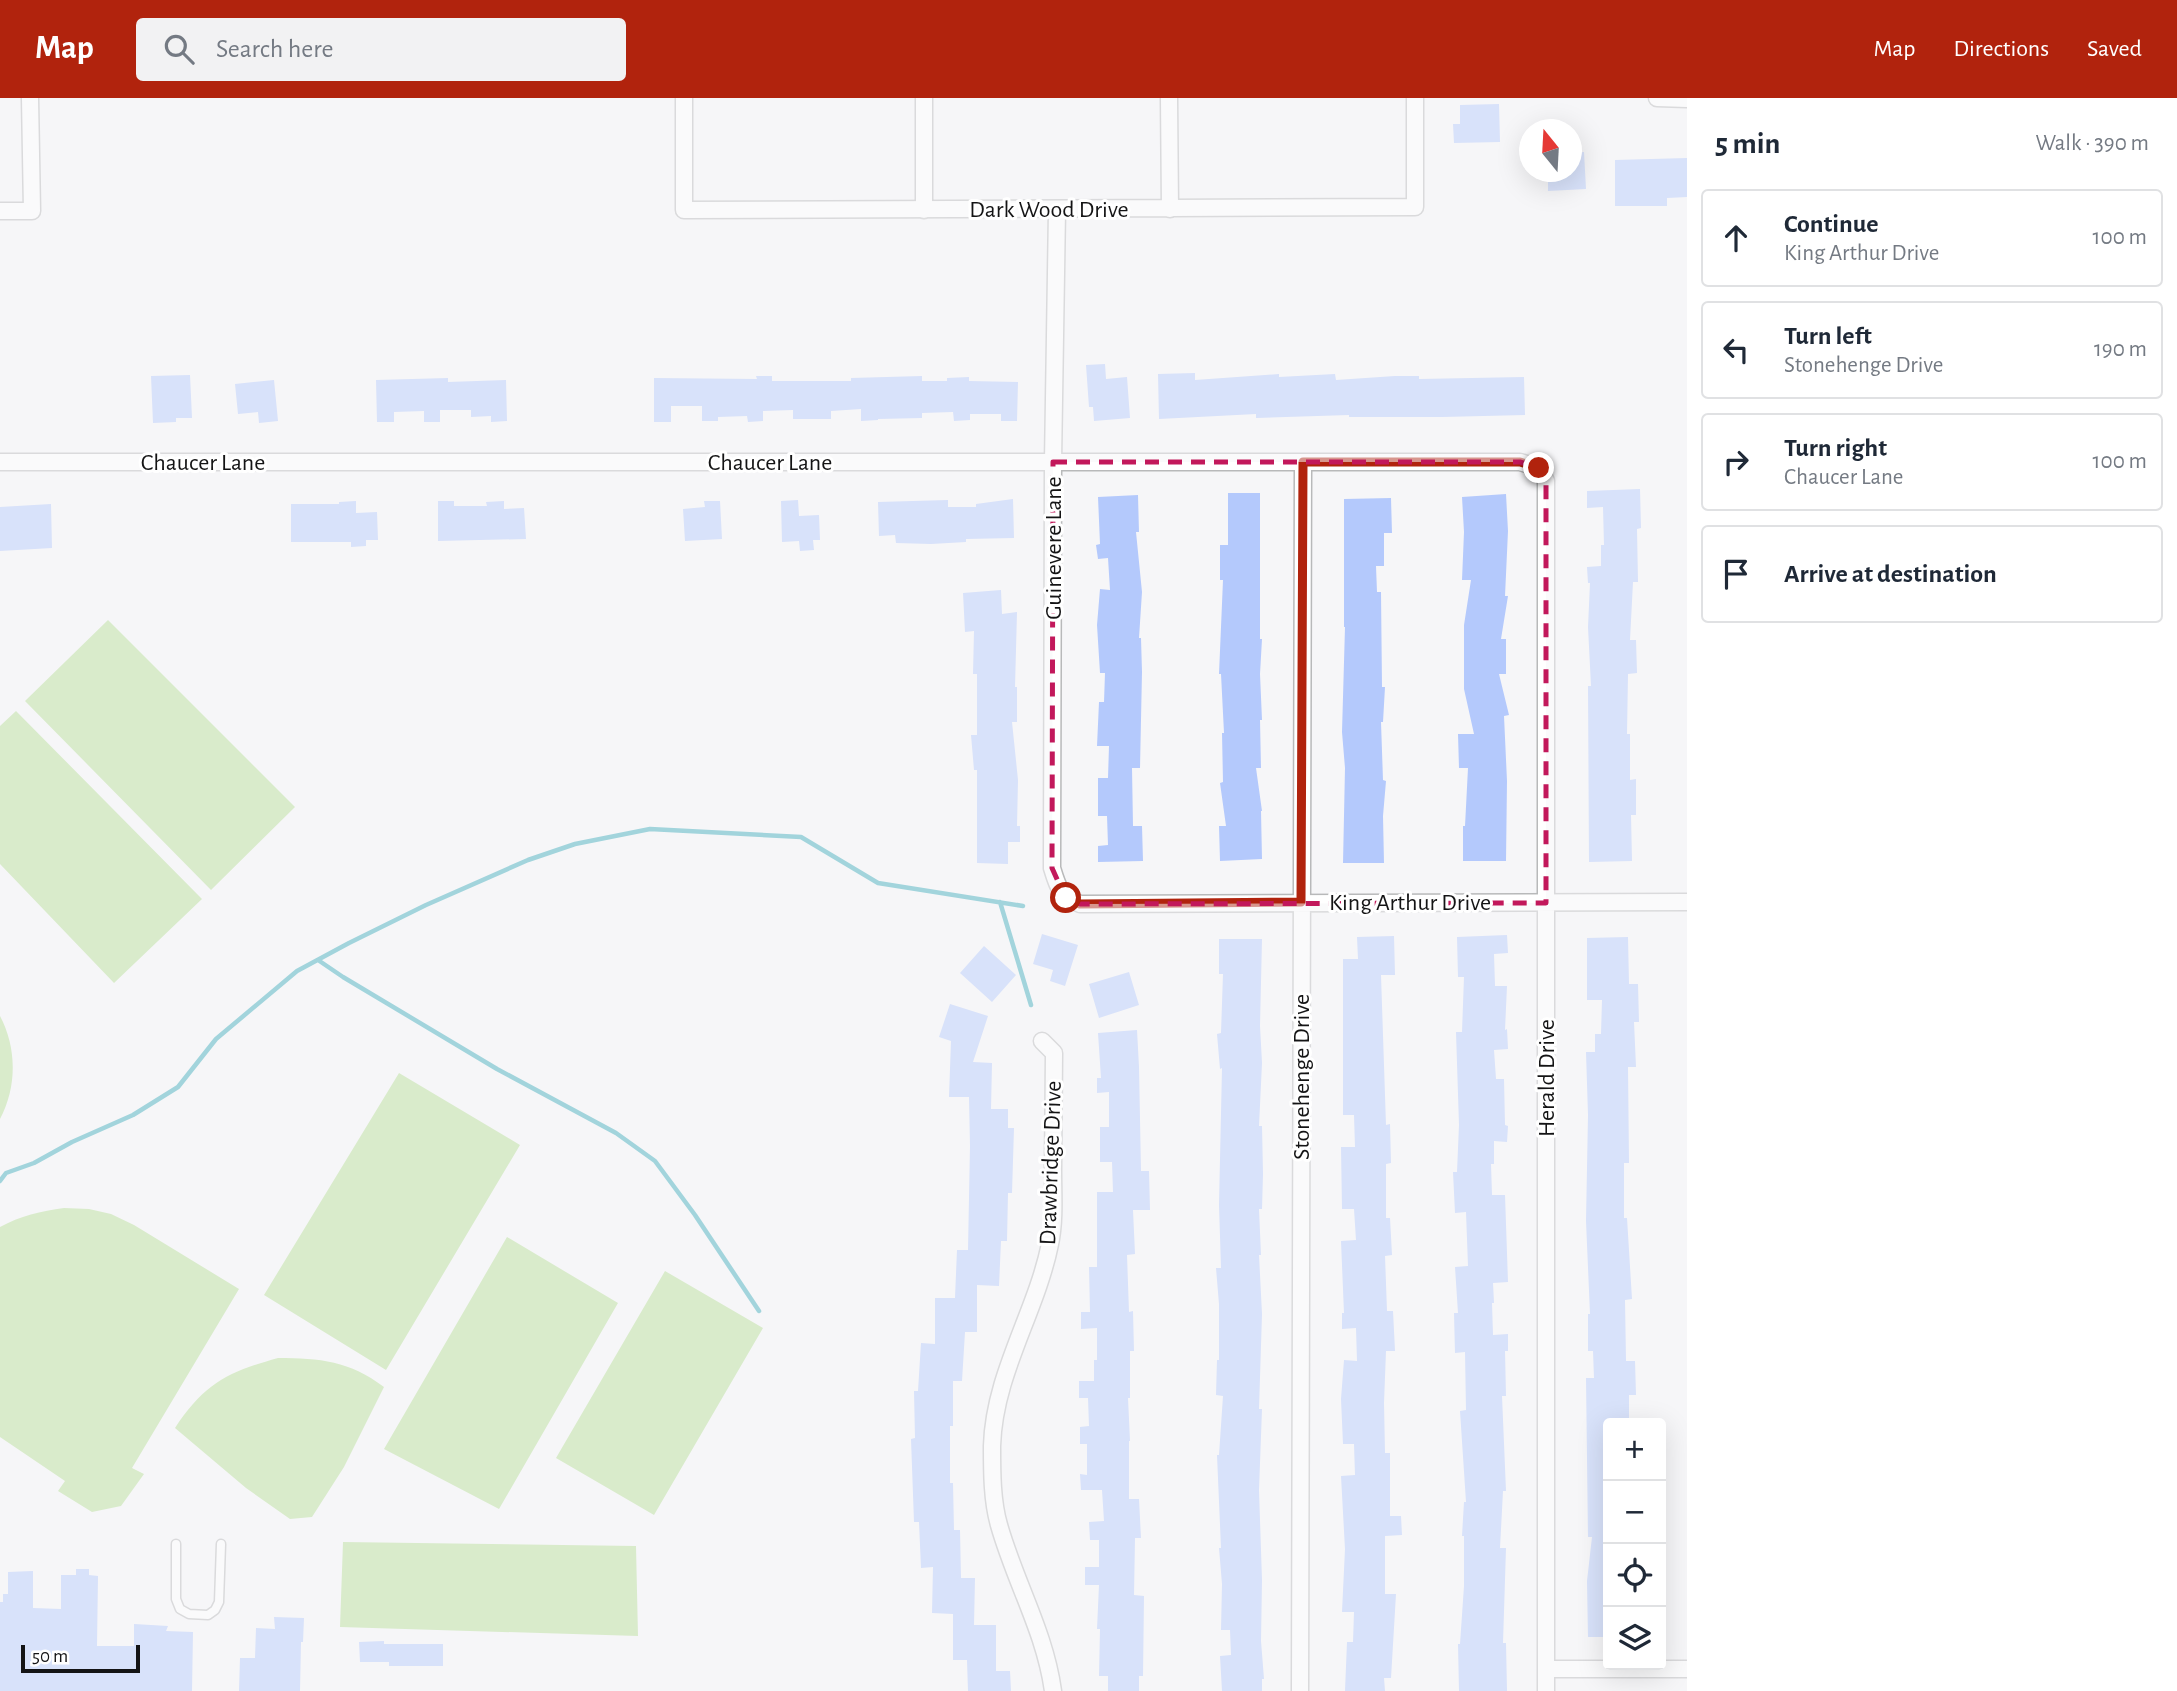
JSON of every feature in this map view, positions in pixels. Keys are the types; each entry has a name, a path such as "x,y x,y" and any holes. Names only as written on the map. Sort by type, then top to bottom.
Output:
{"street":[{"path":"0,211 32,211 30,98"},
{"name":"Dark Wood Drive","path":"684,98 684,210 1415,207 1415,98"},
{"path":"924,98 924,210"},
{"path":"1169,98 1170,209"},
{"path":"1657,98 1687,99"},
{"name":"Guinevere Lane","path":"1057,209 1052,868 1057,886"},
{"name":"Chaucer Lane","path":"0,462 1520,462 1539,468"},
{"name":"Stonehenge Drive","path":"1300,1691 1303,462"},
{"name":"Herald Drive","path":"1539,468 1546,481 1546,1691"},
{"name":"King Arthur Drive","path":"1057,886 1066,898 1080,904 1687,902"},
{"name":"Drawbridge Drive","path":"1042,1041 1054,1053 1051,1241 1040,1283 1003,1377 992,1444 998,1523 1041,1637 1053,1691"},
{"path":"1546,1669 1687,1669"}],"lane":[{"path":"176,1544 176,1599 180,1609 189,1614 208,1615 215,1610 219,1602 221,1544"}],"highlighted area":[{"path":"1053,462 1520,462 1539,468 1546,481 1546,903 1080,904 1066,899 1052,868"}],"green space":[{"path":"108,620 295,807 211,890 25,701"},
{"path":"16,711 202,899 114,983 0,864 0,726"},
{"path":"0,1016 10,1041 13,1068 10,1094 0,1119"},
{"path":"399,1073 520,1145 386,1370 264,1295"},
{"path":"64,1208 89,1209 111,1214 134,1225 239,1289 132,1468 144,1474 121,1506 92,1512 58,1491 65,1481 0,1437 0,1227 31,1215"},
{"path":"507,1237 618,1303 499,1509 384,1449"},
{"path":"665,1271 763,1328 654,1515 556,1458"},
{"path":"278,1358 321,1360 347,1366 384,1387 344,1467 312,1517 290,1519 246,1488 175,1428 197,1400 219,1381 231,1374"},
{"path":"343,1542 636,1546 638,1636 340,1627"}],"building":[{"path":"1499,104 1500,142 1454,143 1453,124 1460,124 1460,105"},
{"path":"1582,152 1586,189 1548,191 1548,182 1582,182"},
{"path":"1687,158 1687,197 1667,198 1667,206 1615,206 1615,160"},
{"path":"1105,364 1106,379 1127,377 1130,418 1094,421 1093,407 1089,407 1086,365"},
{"path":"1195,373 1195,380 1279,374 1279,377 1335,374 1336,380 1395,376 1419,376 1419,379 1524,377 1525,415 1256,418 1256,414 1159,419 1158,374"},
{"path":"190,375 192,418 153,423 151,376"},
{"path":"756,376 772,376 772,381 851,381 851,378 922,376 922,381 947,381 947,378 969,377 969,381 1018,382 1017,421 1001,421 1001,414 970,414 970,420 954,421 953,412 922,413 922,418 861,421 861,409 831,411 831,419 793,419 793,410 763,411 763,421 748,422 747,416 718,417 718,421 702,421 702,406 671,406 671,422 654,422 654,378 757,379"},
{"path":"448,378 448,382 506,380 507,421 491,422 491,416 471,417 471,410 440,410 440,422 424,422 424,411 394,412 394,422 377,422 376,380"},
{"path":"274,380 278,421 259,423 258,412 238,414 235,384"},
{"path":"1640,489 1641,528 1637,529 1638,582 1633,582 1630,640 1636,640 1637,673 1628,674 1627,734 1630,734 1630,780 1636,779 1636,815 1631,815 1632,861 1589,862 1588,686 1591,686 1588,627 1590,583 1587,567 1601,566 1601,545 1604,545 1603,507 1587,508 1587,491"},
{"path":"1228,493 1260,493 1262,720 1261,768 1256,768 1262,811 1262,859 1220,861 1219,826 1226,826 1220,783 1223,782 1224,733 1219,674 1223,580 1220,580 1220,545 1228,545"},
{"path":"1506,494 1508,531 1505,596 1508,596 1501,639 1506,639 1506,674 1499,674 1509,715 1504,716 1507,781 1506,861 1463,861 1468,768 1459,768 1458,734 1474,734 1464,689 1464,625 1471,580 1462,580 1462,497"},
{"path":"1138,495 1139,532 1136,532 1142,592 1139,638 1142,672 1140,768 1132,768 1133,826 1142,826 1143,861 1098,862 1098,846 1108,845 1107,816 1098,816 1098,778 1108,778 1109,746 1097,746 1099,702 1104,702 1105,673 1100,673 1097,625 1100,589 1110,590 1108,558 1098,559 1096,545 1100,544 1098,497"},
{"path":"1391,498 1392,533 1384,533 1384,566 1376,566 1377,592 1381,592 1382,687 1385,687 1381,722 1383,780 1386,781 1383,816 1384,863 1343,863 1344,499"},
{"path":"1013,499 1014,538 966,539 966,542 931,544 896,543 895,535 879,536 878,502 948,500 948,507 976,507 976,504"},
{"path":"798,500 799,516 819,515 820,540 813,540 814,550 800,551 799,541 782,542 781,501"},
{"path":"356,501 356,513 377,512 378,540 366,540 366,546 351,547 351,542 291,542 291,504 339,504"},
{"path":"438,501 454,501 454,506 487,506 486,502 504,501 504,509 524,508 526,539 438,541"},
{"path":"704,501 720,501 722,539 685,541 683,509 705,507"},
{"path":"51,504 52,548 0,551 0,507"},
{"path":"1001,590 1002,614 1017,612 1017,722 1012,722 1018,780 1017,826 1020,826 1020,842 1008,842 1008,864 977,863 977,770 974,770 971,735 977,735 977,674 973,674 974,631 965,632 963,593"},
{"path":"1042,934 1078,945 1065,986 1050,981 1053,970 1033,964"},
{"path":"1507,935 1508,953 1494,954 1495,986 1507,986 1505,1030 1507,1029 1508,1049 1494,1050 1496,1079 1504,1079 1507,1142 1494,1141 1494,1164 1491,1164 1492,1195 1505,1195 1508,1282 1493,1283 1492,1303 1493,1335 1508,1334 1508,1351 1505,1351 1506,1396 1502,1396 1506,1491 1503,1491 1500,1548 1506,1548 1503,1643 1506,1643 1507,1691 1459,1691 1458,1644 1464,1586 1462,1536 1466,1502 1460,1411 1466,1410 1465,1352 1455,1353 1454,1313 1458,1313 1455,1267 1468,1266 1466,1212 1455,1213 1453,1172 1457,1172 1459,1125 1456,1032 1462,1032 1464,977 1458,977 1457,937"},
{"path":"1394,936 1395,975 1381,975 1386,1125 1390,1124 1391,1163 1386,1164 1386,1218 1390,1218 1392,1255 1385,1256 1387,1311 1393,1311 1395,1351 1386,1351 1384,1403 1385,1453 1390,1453 1390,1516 1401,1516 1402,1535 1385,1536 1385,1594 1396,1594 1391,1678 1384,1678 1385,1691 1345,1691 1347,1642 1353,1642 1354,1612 1342,1612 1345,1549 1341,1476 1355,1475 1354,1444 1343,1444 1341,1399 1344,1360 1357,1361 1356,1328 1342,1329 1344,1313 1341,1241 1356,1240 1354,1209 1342,1209 1341,1147 1355,1147 1354,1115 1343,1115 1343,959 1358,959 1357,937"},
{"path":"1628,937 1629,984 1638,984 1639,1022 1634,1022 1636,1067 1628,1067 1629,1163 1624,1163 1624,1218 1627,1218 1632,1299 1625,1300 1626,1361 1635,1361 1636,1395 1629,1395 1629,1418 1603,1418 1603,1637 1588,1637 1587,1581 1592,1537 1588,1537 1586,1378 1594,1378 1593,1351 1588,1351 1590,1314 1586,1221 1586,1052 1595,1052 1595,1034 1601,1034 1602,1000 1587,1000 1587,938"},
{"path":"1219,939 1262,939 1259,1126 1262,1126 1263,1174 1262,1209 1259,1209 1262,1314 1259,1409 1262,1409 1259,1490 1264,1679 1262,1691 1222,1691 1220,1656 1231,1655 1230,1630 1221,1630 1217,1455 1223,1396 1216,1395 1219,1304 1216,1268 1221,1268 1219,1205 1222,1068 1220,1069 1217,1034 1221,1033 1223,974 1219,974"},
{"path":"984,946 1016,975 992,1002 960,973"},
{"path":"1129,972 1139,1005 1099,1018 1089,984"},
{"path":"950,1004 988,1016 973,1062 992,1063 991,1109 1008,1109 1008,1128 1014,1128 1012,1193 1008,1193 1007,1241 1001,1241 999,1286 977,1285 977,1332 965,1332 962,1381 953,1381 953,1426 950,1426 950,1483 953,1483 954,1530 960,1530 961,1578 975,1578 974,1625 996,1625 996,1671 1010,1671 1011,1691 968,1691 967,1660 953,1660 953,1614 932,1613 933,1567 921,1568 919,1522 914,1522 911,1439 915,1438 914,1391 918,1391 921,1343 935,1344 935,1298 955,1298 957,1250 968,1250 969,1097 949,1097 951,1041 939,1037"},
{"path":"1137,1030 1141,1171 1149,1171 1150,1210 1133,1210 1135,1254 1127,1255 1129,1312 1133,1311 1134,1351 1130,1351 1128,1398 1129,1499 1139,1499 1141,1538 1135,1538 1134,1595 1144,1596 1143,1676 1139,1676 1139,1691 1108,1691 1108,1676 1099,1676 1099,1585 1085,1585 1085,1567 1099,1567 1099,1540 1090,1540 1089,1522 1104,1521 1102,1490 1081,1490 1080,1474 1087,1475 1087,1444 1080,1444 1080,1427 1089,1426 1088,1398 1079,1398 1079,1381 1094,1381 1097,1328 1081,1329 1081,1312 1090,1312 1089,1267 1097,1267 1097,1192 1113,1192 1112,1162 1100,1162 1100,1127 1109,1127 1109,1092 1097,1093 1097,1078 1101,1078 1098,1033"},
{"path":"76,1569 89,1569 89,1575 98,1576 97,1646 134,1646 134,1624 168,1626 166,1631 193,1632 192,1691 0,1691 0,1602 3,1602 3,1594 8,1594 8,1572 33,1571 33,1608 61,1609 61,1575 76,1575"},
{"path":"274,1617 304,1618 300,1691 239,1691 240,1658 255,1658 256,1628 275,1629"},
{"path":"384,1641 384,1644 443,1644 443,1666 389,1666 389,1662 360,1662 359,1642"}],"waterway":[{"path":"0,1181 6,1173 34,1163 72,1142 133,1115 178,1087 216,1039 297,971 426,905 528,860 575,844 650,829 801,837 878,883 1023,906"},
{"path":"1000,902 1031,1005"},
{"path":"318,960 497,1069 616,1133 655,1161 695,1215 759,1311"}],"route":[{"path":"1066,898 1080,904 1301,902 1303,462 1520,462 1539,468"}]}
